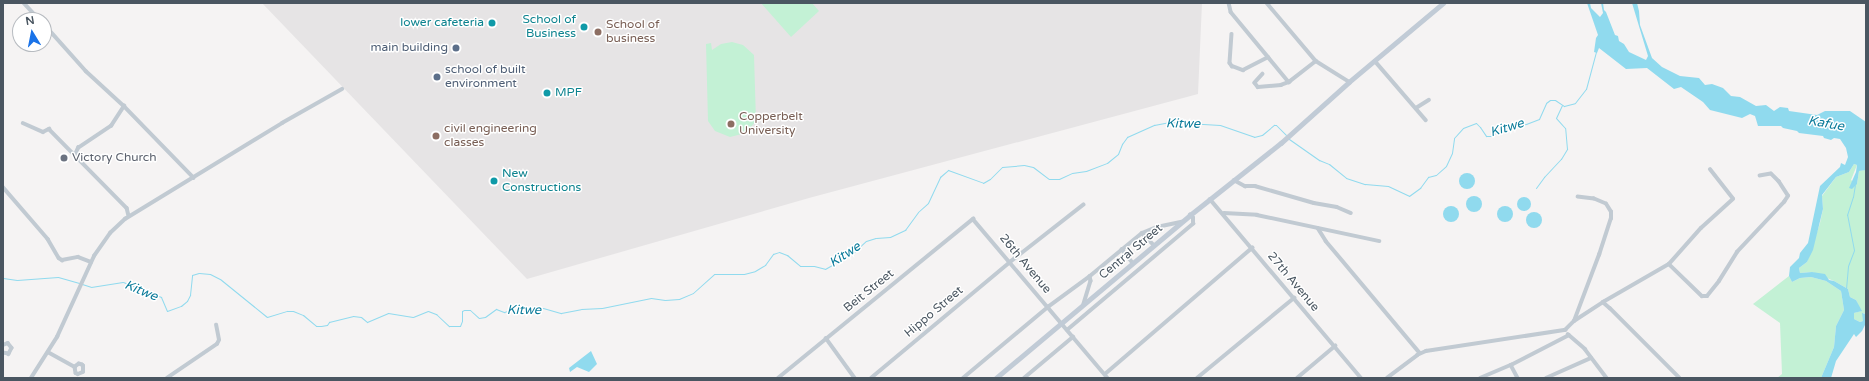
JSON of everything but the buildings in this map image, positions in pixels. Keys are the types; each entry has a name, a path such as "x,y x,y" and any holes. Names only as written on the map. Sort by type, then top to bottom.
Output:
{"street":[{"path":"24,3 32,12"},
{"path":"1229,3 1231,12 1289,82"},
{"path":"1267,3 1316,61 1349,82"},
{"name":"Central Street","path":"996,378 1190,215 1281,143 1349,82 1443,3"},
{"path":"52,33 86,71 124,106 194,178"},
{"path":"1232,34 1230,59 1232,66 1243,70 1268,58"},
{"path":"1263,74 1255,83 1258,87 1281,85 1289,82 1316,61"},
{"path":"1375,61 1426,120"},
{"path":"31,378 48,352 91,262 110,234 129,216 194,178 282,123 342,89"},
{"path":"1416,108 1429,100"},
{"path":"75,155 78,148 110,126 124,106"},
{"path":"23,123 43,132 49,129 126,208 129,216"},
{"path":"1387,378 1420,353 1445,347 1565,330 1574,321 1603,302 1669,264 1701,228 1733,198 1710,170"},
{"path":"1669,264 1702,296 1707,296 1719,281 1737,252 1788,196 1779,182 1771,174 1760,176"},
{"path":"1234,180 1245,186 1255,186 1314,203 1337,207 1351,213"},
{"path":"3,187 48,239 58,258 62,260 78,257 91,262"},
{"path":"1574,321 1611,219 1611,212 1606,204 1594,199 1578,197"},
{"name":"27th Avenue","path":"1210,199 1224,213 1361,378"},
{"name":"Hippo Street","path":"871,378 1010,262 1083,205"},
{"path":"1224,213 1257,215 1379,241"},
{"path":"1068,330 1193,224 1193,218 1190,215"},
{"name":"26th Avenue","path":"973,219 1108,378"},
{"name":"Beit Street","path":"778,378 973,219"},
{"path":"963,378 1048,307 1090,276 1142,233 1157,227 1182,222"},
{"path":"1318,228 1326,241 1420,353"},
{"path":"1142,233 1154,245"},
{"path":"1105,374 1252,248"},
{"path":"1122,249 1133,264"},
{"path":"1084,304 1092,281 1090,276"},
{"path":"1197,378 1294,298"},
{"path":"1603,302 1679,377"},
{"path":"167,378 217,344 219,340 216,325"},
{"path":"1565,330 1585,349 1607,378"},
{"path":"1480,378 1511,365 1569,335"},
{"path":"1024,378 1073,337"},
{"path":"826,338 855,378"},
{"path":"3,345 8,343 12,348 9,354 3,353"},
{"path":"1297,378 1335,346"},
{"path":"48,352 75,367"},
{"path":"1546,378 1591,358"},
{"path":"1511,365 1518,378"}],"shaded area":[{"name":"Copperbelt University","path":"262,3 1202,3 1198,94 809,198 527,279"}],"green space":[{"path":"761,3 812,3 819,11 791,37"},
{"path":"732,42 743,45 754,55 756,121 746,133 730,137 715,131 708,121 706,44 711,43 712,50 721,44"},
{"path":"1854,164 1857,165 1851,180 1857,184 1859,171 1865,170 1866,167 1866,314 1863,313 1863,321 1860,322 1854,319 1854,313 1861,311 1856,300 1850,297 1848,289 1834,281 1812,272 1800,273 1799,268 1807,262 1820,223 1823,209 1822,196 1836,177 1849,172"},
{"path":"1789,276 1792,282 1800,278 1811,277 1826,281 1841,291 1844,310 1836,326 1834,347 1821,378 1777,378 1782,374 1780,323 1753,304"}],"water":[{"name":"Kafue","path":"1587,3 1590,3 1591,8 1600,17 1603,13 1601,3 1603,3 1604,10 1615,35 1618,36 1619,41 1624,44 1629,52 1646,60 1648,56 1632,3 1637,3 1640,25 1652,58 1662,67 1680,76 1699,78 1705,85 1712,84 1723,88 1731,96 1740,97 1756,106 1766,105 1774,111 1780,107 1788,108 1789,111 1817,115 1825,111 1850,111 1866,122 1866,170 1859,171 1857,184 1852,189 1849,188 1856,172 1857,165 1854,164 1849,172 1836,177 1822,195 1823,209 1813,250 1807,262 1799,268 1800,273 1812,272 1825,274 1829,280 1834,281 1848,289 1850,297 1856,300 1862,311 1854,313 1854,319 1860,322 1863,321 1862,313 1866,314 1866,323 1862,331 1856,337 1854,334 1836,361 1831,378 1821,378 1834,347 1836,326 1844,310 1841,291 1826,281 1811,277 1800,278 1792,282 1789,276 1790,267 1799,258 1800,253 1808,243 1820,186 1840,167 1841,163 1845,165 1848,157 1846,148 1840,139 1834,138 1831,140 1824,138 1823,136 1799,133 1781,126 1758,126 1755,116 1750,114 1742,118 1710,110 1703,102 1681,87 1674,89 1647,68 1626,69 1599,48 1597,53 1594,52 1596,38 1598,35"},
{"path":"1464,173 1470,173 1475,178 1473,187 1470,189 1464,189 1459,184 1459,178"},
{"path":"1471,196 1477,196 1482,201 1480,210 1477,212 1471,212 1466,207 1466,201"},
{"path":"1521,197 1527,197 1531,201 1531,207 1527,211 1521,211 1517,207 1517,201"},
{"path":"1448,206 1454,206 1459,211 1457,220 1454,222 1448,222 1443,217 1443,211"},
{"path":"1502,206 1508,206 1513,211 1511,220 1508,222 1502,222 1497,217 1497,211"},
{"path":"1531,212 1537,212 1542,217 1540,226 1537,228 1531,228 1526,223 1526,217"},
{"path":"591,351 597,364 589,372 577,367 570,372 569,368"}],"waterway":[{"name":"Kitwe","path":"1289,139 1319,160 1329,164 1346,178 1365,184 1388,186 1409,196 1420,188 1428,177 1436,175 1446,166 1452,153 1454,138 1463,128 1476,123 1486,136 1491,136 1500,130 1526,124 1539,119 1546,103 1550,100 1555,100 1564,106 1575,103 1586,89 1596,51"},
{"path":"1536,188 1561,159 1567,149 1565,128 1556,118 1562,105"},
{"name":"Kitwe","path":"82,284 91,287 123,282 161,297 167,311 181,306 187,301 190,295 192,275 199,273 210,274 220,279 267,317 287,311 293,311 303,315 316,326 327,325 329,322 353,316 361,317 367,322 388,313 413,317 428,311 436,314 449,326 460,326 462,321 462,311 464,310 470,310 479,318 485,317 496,309 504,312 511,310 522,312 543,308 561,313 581,309 602,308 651,298 665,300 679,299 693,293 714,274 744,274 755,271 765,265 773,254 779,252 787,255 800,266 814,266 825,269 854,252 866,241 876,238 890,237 905,230 918,212 928,203 940,177 948,170 983,183 990,179 1002,167 1024,165 1033,167 1049,179 1059,179 1072,173 1086,171 1107,163 1118,154 1127,137 1154,125 1170,122 1220,125 1254,137 1262,135 1276,125 1286,135"},
{"path":"1846,289 1848,266 1854,250 1847,215 1855,185"},
{"name":"Kitwe","path":"3,278 17,280 58,277 79,283"}],"place":[{"name":"lower cafeteria","path":"492,23"},
{"name":"School of Business","path":"584,27"},
{"name":"School of business","path":"598,32"},
{"name":"main building","path":"456,48"},
{"name":"school of built environment","path":"437,77"},
{"name":"MPF","path":"547,93"},
{"name":"Copperbelt University","path":"731,124"},
{"name":"civil engineering classes","path":"436,136"},
{"name":"Victory Church","path":"64,158"},
{"name":"New Constructions","path":"494,181"}]}
